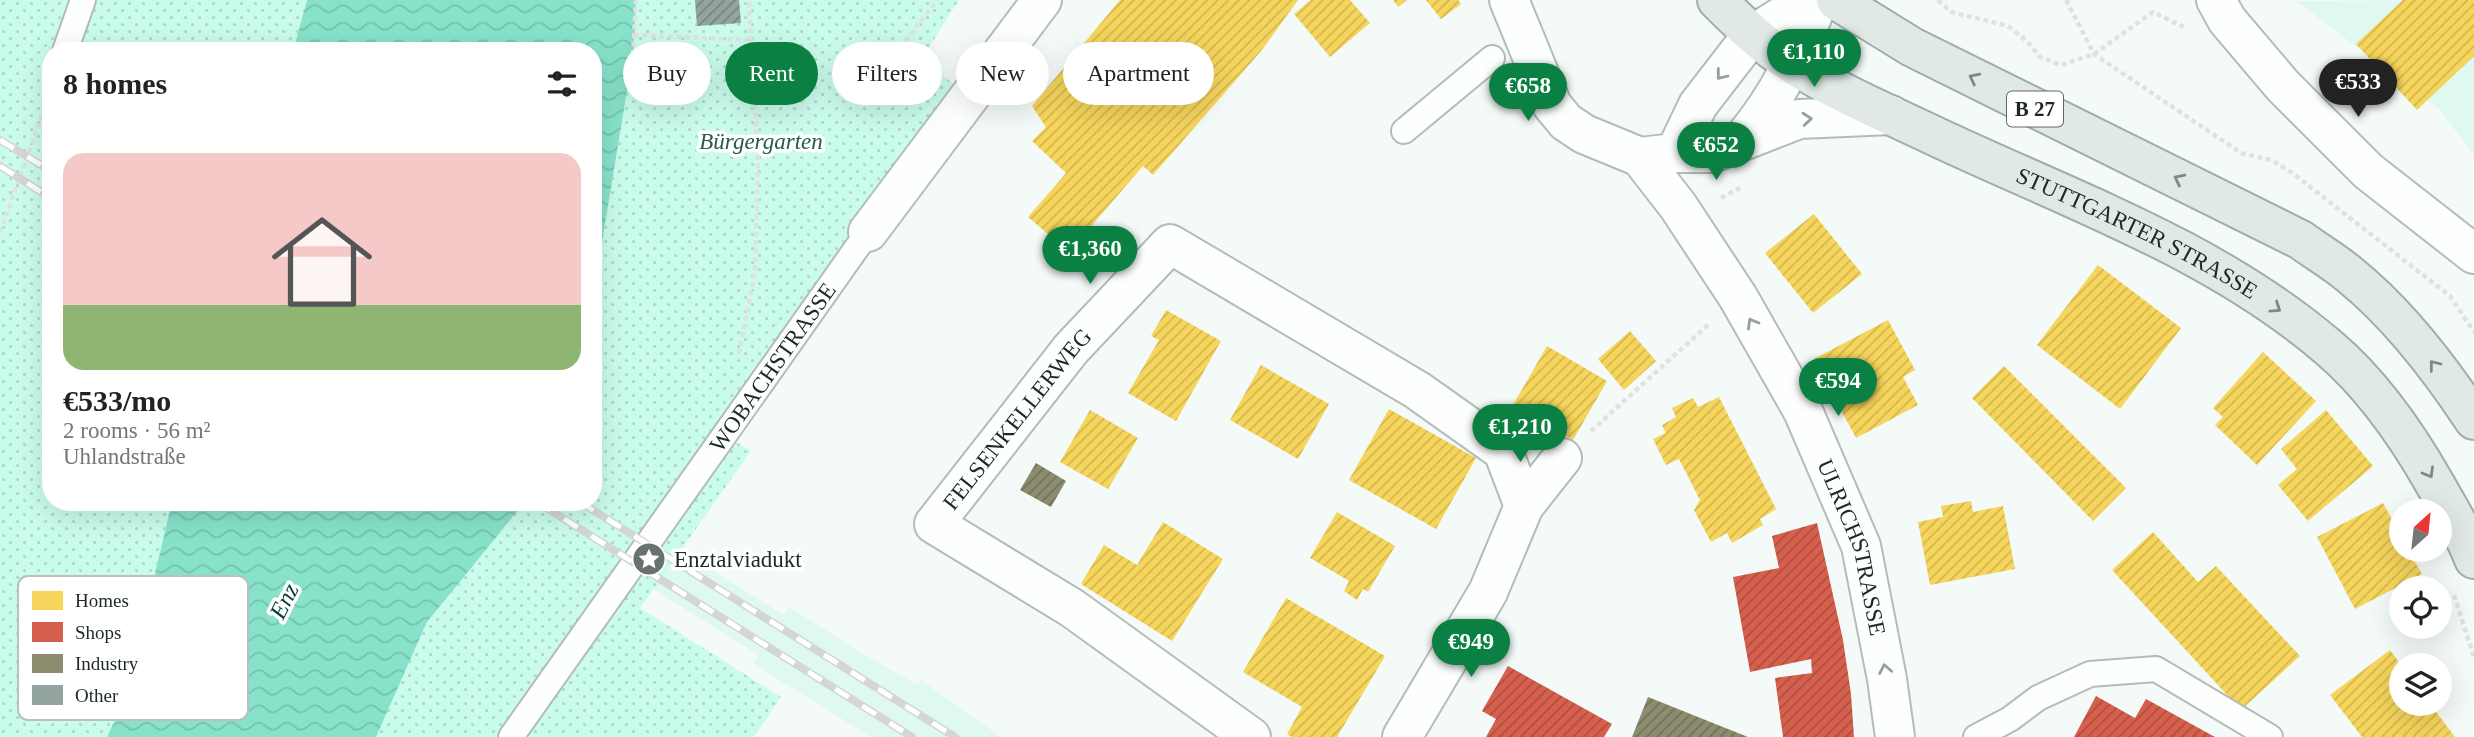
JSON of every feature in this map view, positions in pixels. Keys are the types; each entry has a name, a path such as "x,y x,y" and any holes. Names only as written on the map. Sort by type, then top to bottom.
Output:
{"main road":[{"name":"STUTTGARTER STRASSE","path":"1717,0 1752,35 1793,65 1891,115 2198,258 2291,318 2329,348 2386,408 2429,473 2465,537 2461,571"},
{"name":"B 27","path":"1836,0 1912,47 2301,240 2350,275 2389,312 2431,361 2474,420"}],"street":[{"name":"WOBACHSTRASSE","path":"868,232 1042,0"},
{"path":"1509,0 1552,105 1566,122 1584,134 1657,155 1712,153 1799,118 1891,115"},
{"path":"1657,155 1752,35 1808,0"},
{"path":"1742,140 1765,113 1793,65 1819,0"},
{"path":"2222,10 2283,86 2368,171 2474,254"},
{"name":"ULRICHSTRASSE","path":"1657,155 1678,206 1738,297 1803,411 1861,546 1887,679 1895,737"},
{"name":"FELSENKELLERWEG","path":"1251,737 1072,608 934,524 1072,349 1170,244 1417,390 1503,451 1524,506"},
{"path":"1402,737 1489,592 1524,506 1562,458"}],"lane":[{"path":"68,42 83,0"},
{"path":"1404,131 1492,58"},
{"name":"WOBACHSTRASSE","path":"511,737 868,232"},
{"path":"1976,737 2010,719 2038,698 2090,674 2156,669 2270,737"}],"path":[{"path":"634,42 636,0"},
{"path":"736,367 755,272 758,161 749,0"},
{"path":"937,0 891,60 957,111"},
{"path":"1938,0 1951,12 2008,26 2028,42 2040,57 2061,65 2094,54 2154,12 2196,33 2222,10"},
{"path":"2066,0 2094,54 2241,153 2271,160 2291,172 2450,296 2474,332"},
{"path":"634,35 751,40"},
{"path":"0,232 42,116"},
{"path":"1678,206 1727,197 1747,183"},
{"path":"1562,458 1738,297"},
{"path":"2461,571 2459,605 2474,657"}],"shaded area":[{"path":"2474,0 2474,155 2439,109 2296,1"},
{"path":"602,502 784,615 789,607 918,685 921,680 1001,737 871,737 754,664 758,655 528,511 602,511"}],"green space":[{"path":"0,0 307,0 295,42 42,42 42,511 170,511 154,576 18,576 18,720 115,720 107,737 0,737"},
{"name":"Bürgergarten","path":"636,0 959,0 932,42 832,42 832,105 942,105 942,75 956,86 956,105 962,105 724,435 751,451 640,608 781,697 754,737 376,737 427,622 518,511 602,511 602,242 625,105 711,105 711,42 634,42"}],"water":[{"path":"307,0 636,0 634,42 623,42 625,105 602,242 602,42 295,42"},
{"name":"Enz","path":"170,511 518,511 427,622 376,737 107,737 115,720 248,720 248,576 154,576"}],"building: Homes":[{"path":"1120,0 1298,0 1262,50 1153,175 1143,166 1069,252 1028,217 1066,173 1032,141 1046,127 1032,106 1049,105 1049,86 1063,69 1063,105 1214,105 1214,42 1085,42"},
{"path":"1311,0 1350,0 1370,23 1330,57 1294,14"},
{"path":"1393,0 1407,0 1398,7"},
{"path":"1426,0 1458,0 1461,4 1441,19"},
{"path":"2403,0 2474,0 2474,56 2417,110 2356,44"},
{"path":"1814,214 1862,274 1813,313 1765,253"},
{"path":"2098,265 2181,328 2120,409 2037,345"},
{"path":"1166,310 1221,341 1176,421 1128,393 1159,340 1151,336"},
{"path":"1888,320 1915,370 1903,377 1918,405 1856,438 1814,359"},
{"path":"1630,331 1656,361 1624,390 1598,359"},
{"path":"1547,346 1607,381 1573,440 1513,405"},
{"path":"2263,352 2316,401 2257,465 2215,425 2223,417 2213,408"},
{"path":"1261,365 1329,404 1298,459 1230,420"},
{"path":"2004,366 2126,488 2093,521 1972,398"},
{"path":"1719,397 1776,509 1760,519 1763,525 1732,543 1727,533 1711,542 1694,510 1700,500 1679,459 1666,465 1653,439 1666,433 1662,425 1676,417 1672,408 1693,398 1698,407"},
{"path":"1389,409 1476,458 1436,529 1349,480"},
{"path":"1090,410 1138,438 1108,489 1060,462"},
{"path":"2326,410 2373,466 2308,521 2278,485 2297,469 2281,449"},
{"path":"1971,501 1973,512 2003,506 2015,569 1930,585 1918,522 1943,517 1941,506"},
{"path":"2383,503 2389,514 2389,562 2415,562 2422,574 2389,576 2389,591 2355,609 2317,537"},
{"path":"1337,512 1395,546 1368,592 1363,589 1357,600 1344,591 1349,581 1310,558"},
{"path":"1163,522 1223,559 1172,641 1081,584 1104,545 1137,565"},
{"path":"2153,532 2198,582 2216,566 2300,656 2241,710 2112,570"},
{"path":"1286,598 1385,656 1337,737 1292,737 1287,734 1302,707 1243,672"},
{"path":"2390,650 2392,653 2389,653 2389,716 2439,716 2455,737 2362,737 2330,695"}],"building: Shops":[{"path":"1817,523 1843,640 1854,737 1783,737 1775,678 1812,673 1811,659 1750,672 1733,577 1779,568 1772,536"},
{"path":"1508,666 1612,724 1604,737 1486,737 1496,719 1482,711"},
{"path":"2096,696 2135,718 2146,699 2215,737 2074,737"}],"building: Industry":[{"path":"1036,463 1066,481 1051,507 1020,490"},
{"path":"1648,697 1748,737 1632,737"}],"building: Other":[{"path":"695,0 739,0 741,23 697,26"}],"railway":[{"path":"0,140 42,166"},
{"path":"0,166 42,192"},
{"path":"551,511 912,737"},
{"path":"594,511 955,737"}],"place":[{"name":"Enztalviadukt","path":"649,559"}]}
